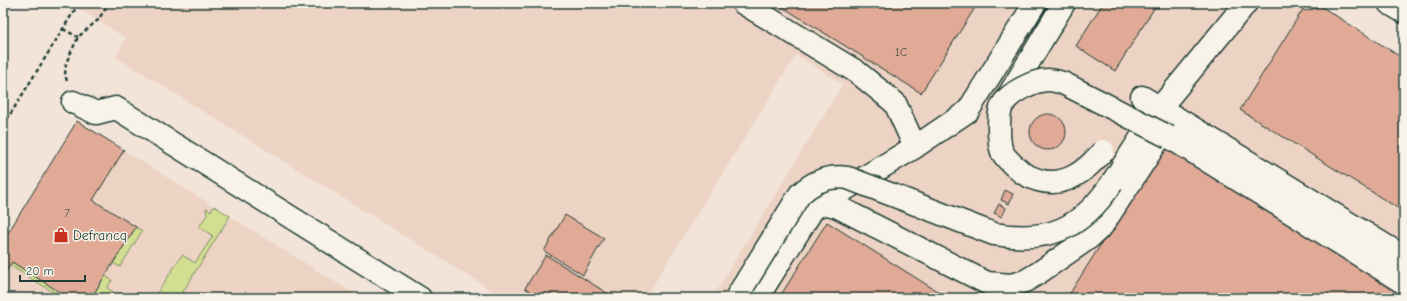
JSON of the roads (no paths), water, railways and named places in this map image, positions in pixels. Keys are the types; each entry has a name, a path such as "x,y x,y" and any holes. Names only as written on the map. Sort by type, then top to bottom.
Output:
{"street":[{"path":"743,3 857,72 895,103 915,147"},
{"path":"757,298 812,209 915,147 968,112 1035,3"},
{"path":"1064,3 1003,104 1000,116 1000,143 1003,153 1023,174 1042,181 1053,182 1064,181 1084,170 1103,150"},
{"path":"736,298 800,194 808,187 826,178 848,178 994,234 1012,237 1031,237 1062,230 1092,209 1102,197 1159,107 1246,3"},
{"path":"1389,3 1404,12"},
{"path":"1003,104 1018,90 1034,84 1048,80 1063,83 1169,137 1404,283"},
{"path":"73,102 96,113 116,108 420,298"},
{"path":"819,205 832,204 987,283 1011,285 1025,281 1089,238 1102,226 1159,107"},
{"path":"1159,107 1404,257"}],"place":[{"name":"Defrancq","path":"61,235"}]}
